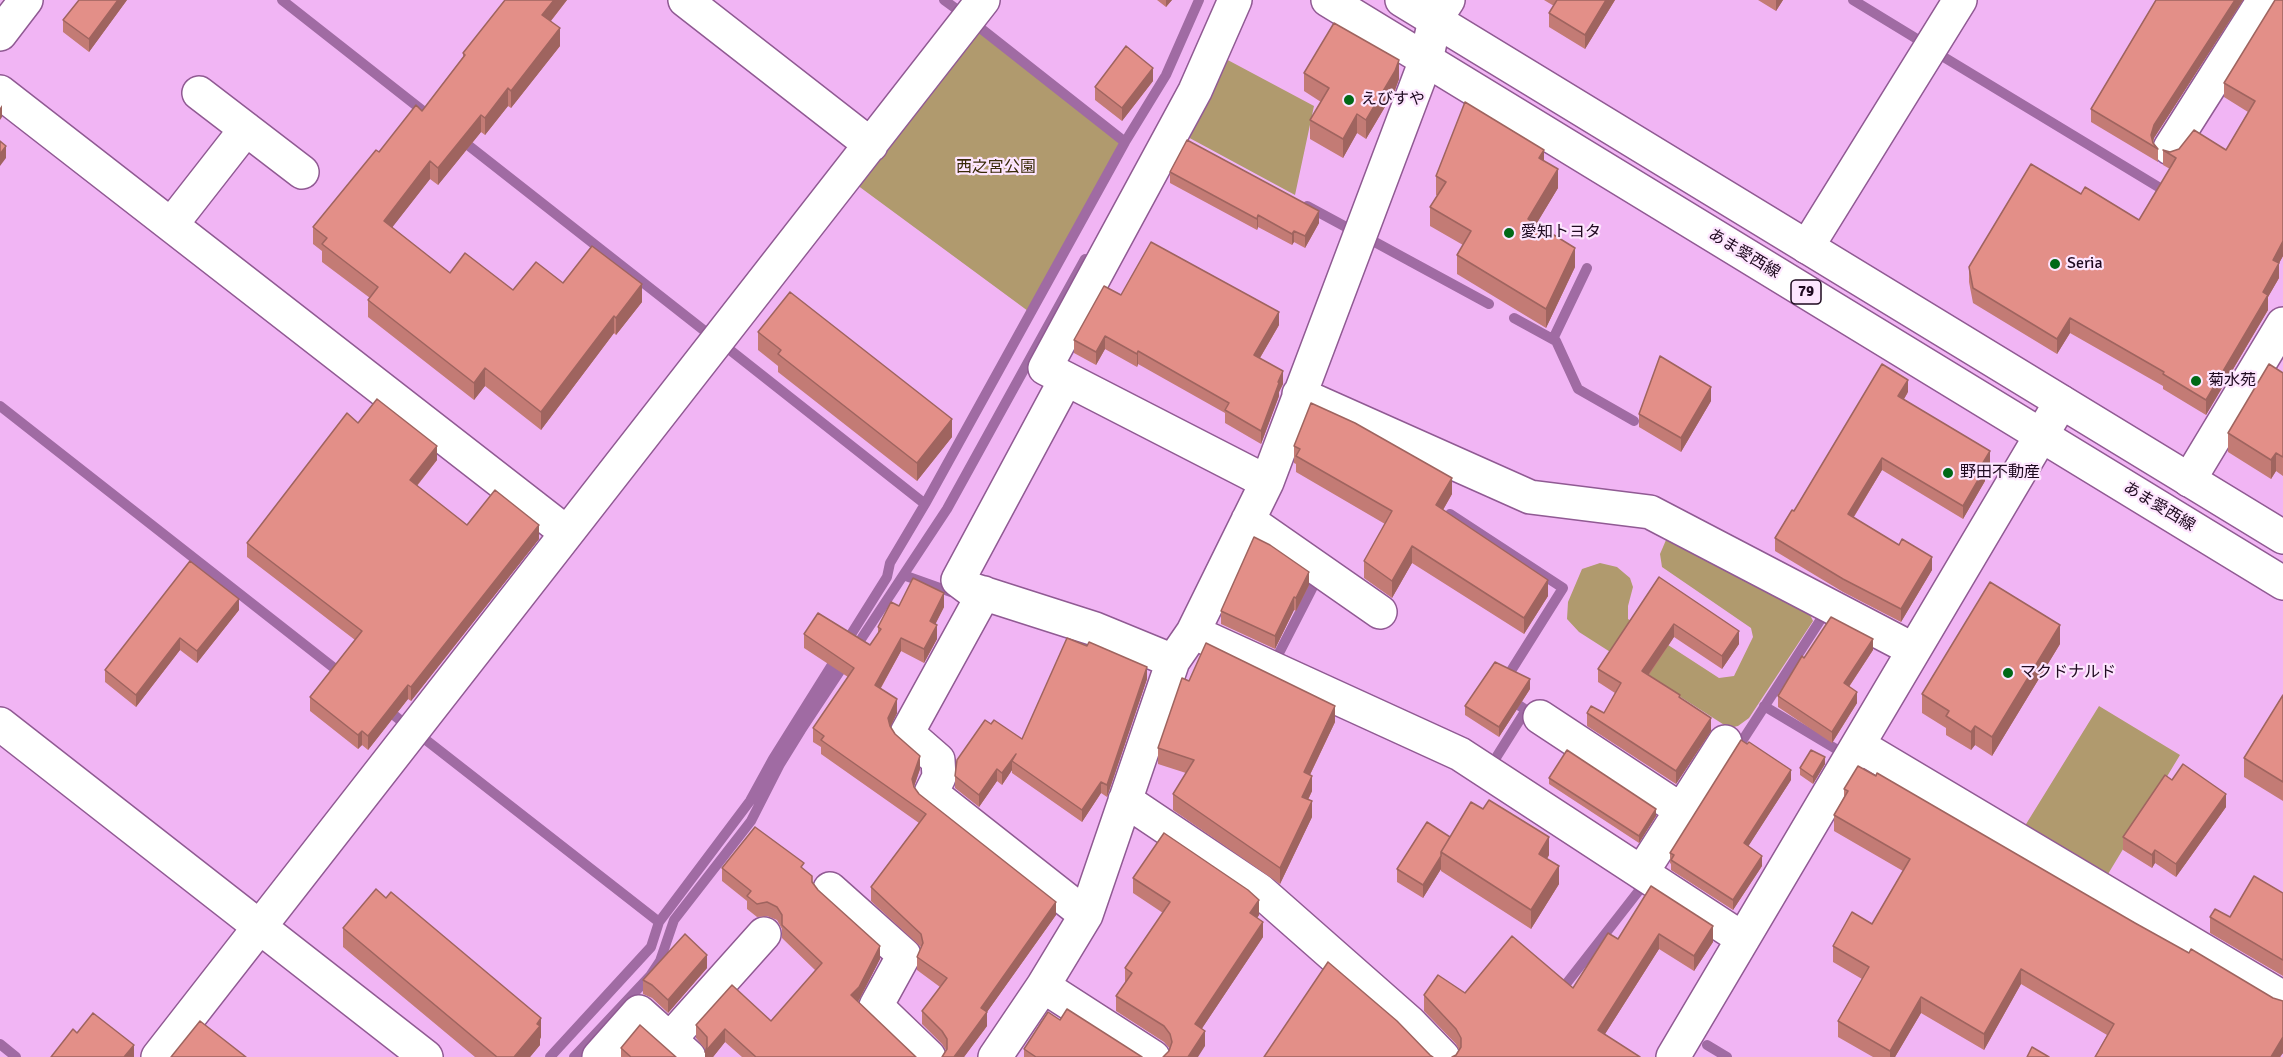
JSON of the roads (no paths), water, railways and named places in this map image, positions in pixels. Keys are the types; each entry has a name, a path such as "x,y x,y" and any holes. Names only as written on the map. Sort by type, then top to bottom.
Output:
{"street":[{"path":"0,34 26,0"},
{"path":"685,0 871,145"},
{"path":"158,1057 984,0"},
{"path":"1234,0 1195,91 1045,368 1267,482"},
{"name":"あま愛西線","path":"1328,0 2283,583"},
{"name":"79","path":"1402,0 1442,10 1807,247 2283,537"},
{"path":"1807,247 1960,0"},
{"path":"2170,148 2264,0"},
{"path":"995,1057 1043,986 1086,915 1173,661 1193,632 1267,482 1426,60 1442,10"},
{"path":"0,92 567,533"},
{"path":"199,93 302,172"},
{"path":"171,225 246,129"},
{"path":"2189,480 2283,324"},
{"path":"1066,379 958,580 970,589 1095,629 1173,661"},
{"path":"1299,394 1530,497 1650,512 1914,650"},
{"path":"1683,1053 1743,939 2061,402"},
{"path":"1248,520 1380,612"},
{"path":"984,593 907,733 938,760 939,777 931,793 1086,915"},
{"path":"1193,632 1460,754 1743,939"},
{"path":"1540,717 1681,810"},
{"path":"0,724 426,1057"},
{"path":"1642,872 1725,742"},
{"path":"1857,746 2283,998"},
{"path":"1125,800 1259,890 1410,1023 1443,1057"},
{"path":"830,889 904,955 876,1006 929,1057"},
{"path":"599,1057 639,1012 680,1048 764,934"},
{"path":"1043,986 1154,1057"}],"waterway":[{"path":"282,0 432,118"},
{"path":"944,0 955,8"},
{"path":"550,1057 651,947 659,922 750,801 773,759 887,577 890,563 925,504 1125,142 1166,75 1199,0"},
{"path":"1853,0 1917,39"},
{"path":"979,27 1125,142"},
{"path":"1942,56 2170,194"},
{"path":"459,138 706,332"},
{"path":"1307,206 1346,227"},
{"path":"1373,241 1489,304"},
{"path":"574,1057 650,976 660,961 674,920 751,821 780,764 801,730 947,509 1085,259"},
{"path":"1553,339 1587,268"},
{"path":"1514,318 1556,341 1578,389 1634,421"},
{"path":"730,350 925,504"},
{"path":"0,406 343,675"},
{"path":"1450,514 1563,588 1504,682"},
{"path":"906,576 951,592"},
{"path":"1276,659 1317,579"},
{"path":"1735,752 1823,616"},
{"path":"1492,764 1526,710 1508,698"},
{"path":"1764,706 1836,749"},
{"path":"384,707 400,720"},
{"path":"426,740 659,922"},
{"path":"1559,993 1641,888 1633,882"},
{"path":"0,1044 16,1057"},
{"path":"1707,1045 1727,1057"}],"place":[{"name":"えびすや","path":"1349,100"},
{"name":"愛知トヨタ","path":"1509,233"},
{"name":"Seria","path":"2055,264"},
{"name":"菊水苑","path":"2196,381"},
{"name":"野田不動産","path":"1948,473"},
{"name":"マクドナルド","path":"2008,673"}],"park label":[{"name":"西之宮公園","path":"996,168"}]}
